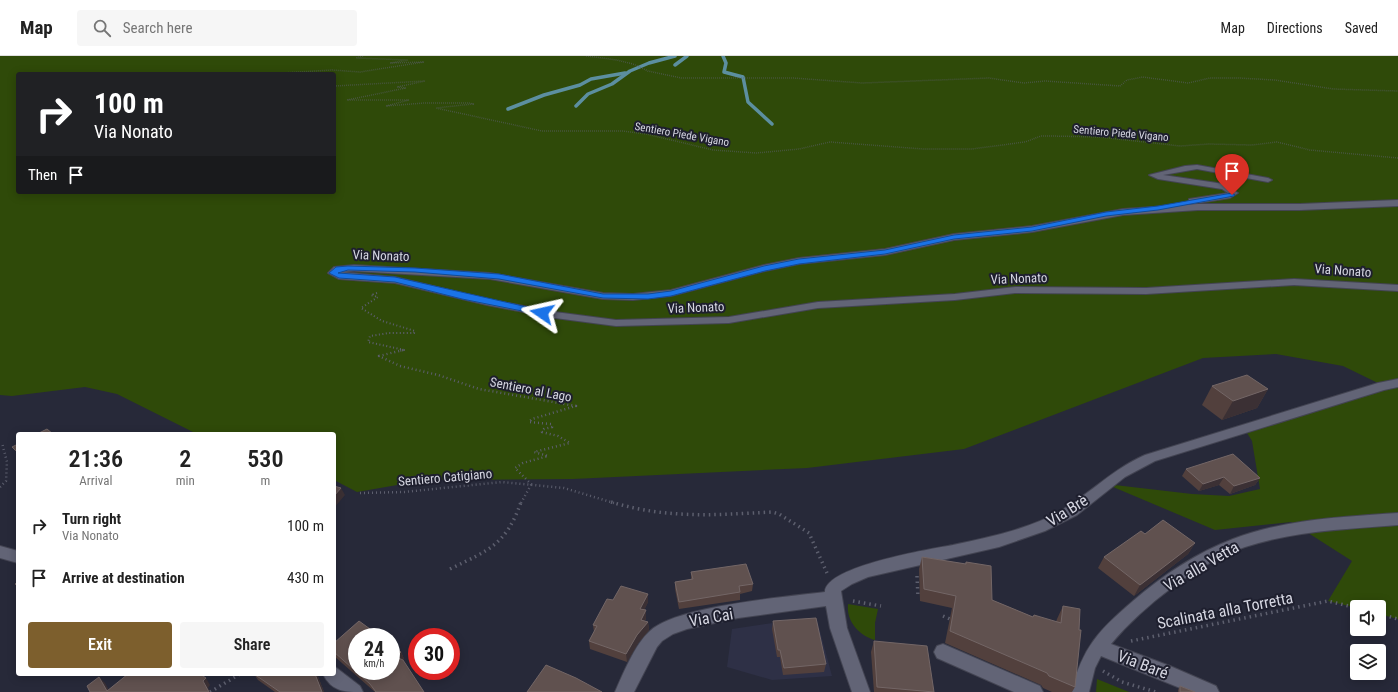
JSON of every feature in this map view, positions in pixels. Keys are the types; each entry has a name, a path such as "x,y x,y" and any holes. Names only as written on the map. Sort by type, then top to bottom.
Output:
{"street":[{"name":"Via Nonato","path":"1268,180 1197,167 1157,172 1153,175 1224,187 1232,190 1234,193 1232,195 1158,208 1106,214 1053,226 1020,231 954,237 885,252 799,261 764,268 671,293 648,296 603,296 482,275 354,268 338,269 333,273 339,276 395,280 464,297 555,315 616,323 729,320 818,305 954,297 1015,290 1146,291 1197,286 1300,282 1398,288"},
{"name":"Via Nonato","path":"1158,208 1398,203"},
{"name":"Via Brè","path":"833,593 846,579 866,571 917,558 990,543 1034,530 1062,517 1106,484 1136,464 1169,451 1382,386 1398,383"},
{"name":"Via alla Vetta","path":"1080,692 1089,663 1097,648 1129,614 1152,595 1196,565 1233,546 1267,536 1310,528 1398,519"},
{"path":"0,552 16,556"},
{"name":"Via Cai","path":"624,692 656,636 672,626 684,621 734,613 833,593"},
{"path":"833,593 840,634 861,692"},
{"name":"Via Baré","path":"1097,648 1158,670 1210,692"},
{"path":"943,652 1034,692"},
{"path":"334,676 354,692"}],"path":[{"path":"298,72 332,70 360,72 401,67 424,62 390,63 408,60 356,58 364,56"},
{"path":"586,56 633,64 665,76 705,79 793,78 862,83 989,78 1024,83 1045,82 1120,86 1127,80 1143,77 1188,83 1210,78 1239,78 1275,80 1333,89 1398,91"},
{"name":"Sentiero Piede Vigano","path":"336,86 425,81 397,88 406,88 381,93 372,97 347,100 409,101 386,106 424,103 469,103 473,104 436,108 542,131 604,130 646,134 713,150 756,153 799,149 830,142 923,149 972,149 1025,142 1041,136 1051,136 1100,137 1180,146 1209,144 1252,145 1266,142 1277,142 1310,150 1398,158"},
{"name":"Sentiero al Lago","path":"384,291 372,294 371,295 378,297 368,301 361,308 382,321 415,331 414,333 389,333 370,336 368,342 371,344 404,350 378,356 400,366 438,375 479,388 508,395 572,404 576,406 561,409 532,419 529,422 551,424 552,427 544,429 542,432 558,436 570,443 539,449 534,452 548,456 543,459 519,464 515,468 532,485"},
{"path":"0,487 6,481 7,462 2,443"},
{"name":"Sentiero Catigiano","path":"360,493 404,492 502,482 532,485"},
{"path":"450,569 492,549 513,525 526,491 532,485 564,488 629,507 660,513 701,516 761,512 779,514 809,533 833,593 881,606"},
{"path":"917,574 918,597"},
{"name":"Scalinata alla Torretta","path":"1128,641 1328,601 1350,606"},
{"path":"943,616 950,619"},
{"path":"1386,616 1398,619"},
{"path":"1089,663 1122,682 1156,692"},
{"path":"210,692 237,676"}],"shaded area":[{"path":"817,620 832,676 772,680 727,667 732,629 773,623"}],"green space":[{"path":"0,56 1398,56 1398,619 1386,616 1386,600 1350,600 1350,606 1328,601 1352,561 1291,522 1215,530 1106,484 1192,494 1229,496 1260,489 1252,441 1244,428 1382,385 1343,366 1276,354 1203,358 964,449 807,468 573,479 426,480 357,492 336,481 336,432 193,432 117,394 85,387 12,396 0,395"},
{"path":"848,604 878,609 875,623 875,640 859,632 855,627 849,617"},
{"path":"1097,679 1129,692 1096,692"}],"building":[{"path":"1247,375 1268,389 1233,401 1212,386"},
{"path":"47,429 51,432 41,432"},
{"path":"16,445 16,451 12,447"},
{"path":"1233,454 1260,478 1234,486 1224,477 1203,484 1186,469"},
{"path":"336,487 341,488 336,494"},
{"path":"1163,520 1195,543 1140,585 1104,557 1141,531 1145,534"},
{"path":"922,557 966,564 966,562 991,566 992,600 1033,617 1034,615 1061,623 1063,606 1080,609 1079,630 1081,630 1075,687 1049,676 1047,673 950,631 956,596 924,589"},
{"path":"746,564 753,584 739,586 740,592 679,602 675,582 693,579 691,572"},
{"path":"621,586 648,594 640,609 646,610 641,620 648,622 637,635 626,654 589,641 597,626 593,625 607,599 613,600"},
{"path":"816,618 826,664 784,668 780,650 778,650 773,621"},
{"path":"359,621 369,628 351,628"},
{"path":"348,631 348,664 336,654 336,641"},
{"path":"874,641 927,646 934,692 877,687"},
{"path":"400,659 403,660 408,668 408,680 416,680 424,692 376,692 366,680 400,680"},
{"path":"546,665 576,678 602,692 527,692"},
{"path":"126,676 203,676 206,678 203,681 209,692 90,692 87,686 99,677 107,691"},
{"path":"257,676 316,676 322,692 280,692"},
{"path":"1180,686 1195,692 1180,692"}],"waterway":[{"path":"576,106 588,94 612,84 630,71 649,63 675,56"},
{"path":"675,65 687,56"},
{"path":"723,56 726,63 724,72 743,77 748,102 772,124"},
{"path":"508,109 544,95 580,85 591,79 625,73"}],"route":[{"path":"542,313 487,302 395,280 336,276 333,273 338,269 348,268 415,270 508,278 603,296 633,297 661,295 764,268 799,261 885,252 954,237 1053,226 1106,214 1158,208 1218,196 1232,195"}]}
